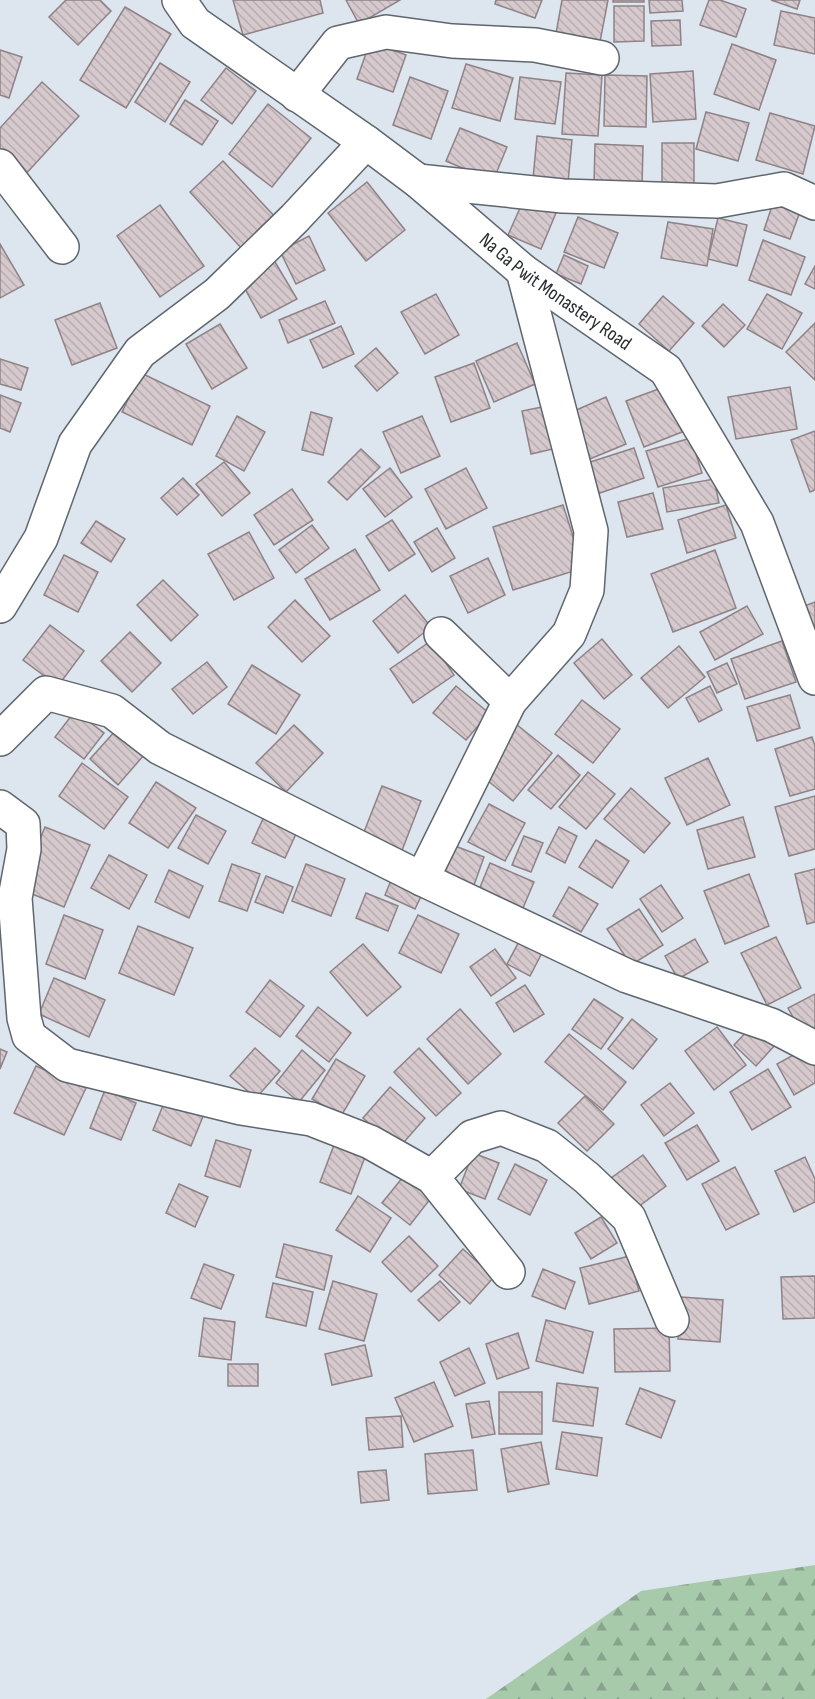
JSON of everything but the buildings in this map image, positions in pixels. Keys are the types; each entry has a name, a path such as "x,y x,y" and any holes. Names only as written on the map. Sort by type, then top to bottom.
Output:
{"street":[{"name":"Na Ga Pwit Monastery Road","path":"179,0 195,23 366,142 418,181 523,271 666,370 757,523 815,678"},
{"path":"297,95 338,43 386,32 452,41 536,45 602,58"},
{"path":"0,606 41,538 75,444 140,352 217,294 294,219 366,142"},
{"path":"0,166 62,247"},
{"path":"418,181 563,196 717,201 784,189 815,203"},
{"path":"422,879 510,701 569,634 587,590 591,531 523,271"},
{"path":"441,633 510,701"},
{"path":"0,740 46,693 112,711 160,748 422,879 627,976 771,1025 815,1048"},
{"path":"0,807 23,824 24,849 15,898 24,1018 29,1036 67,1065 116,1079 242,1108 311,1119 370,1142 432,1178 508,1272"},
{"path":"432,1178 472,1137 501,1128 548,1146 629,1218 672,1320"}],"green space":[{"path":"815,1565 815,1699 486,1699 641,1591"}]}
